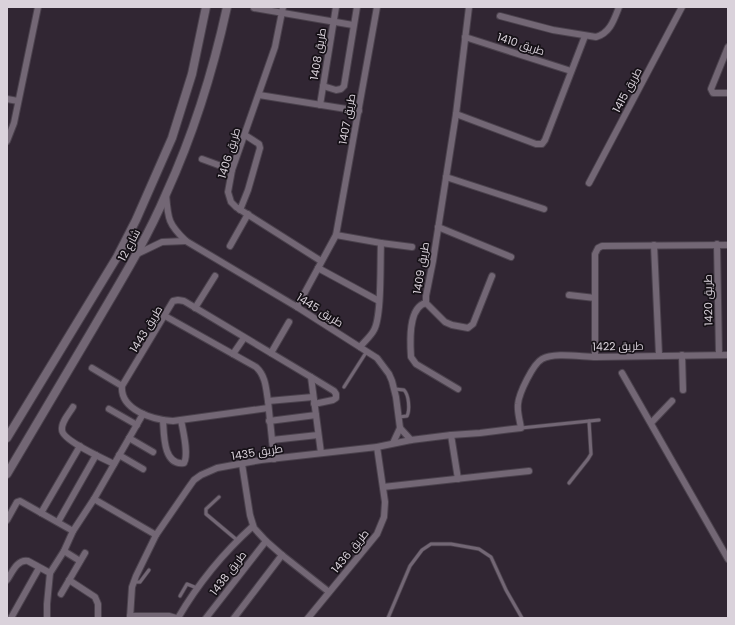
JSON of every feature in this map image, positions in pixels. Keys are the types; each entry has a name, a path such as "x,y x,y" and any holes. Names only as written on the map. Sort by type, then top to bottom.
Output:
{"street":[{"path":"7,141 14,123 38,7"},
{"name":"شارع 12","path":"7,438 110,270 136,220 172,138 192,74 206,7"},
{"name":"شارع 12","path":"7,474 137,254 166,194 187,144 206,86 220,39 227,7"},
{"name":"طريق 1408","path":"320,105 336,7"},
{"path":"323,86 336,90 341,89 344,86 356,7"},
{"name":"طريق 1407","path":"297,307 336,235 377,7"},
{"name":"طريق 1409","path":"469,7 456,114 426,303 445,322 458,327 468,328 473,324 492,276"},
{"path":"500,16 553,30 596,38 602,36 608,30 619,7"},
{"name":"طريق 1415","path":"589,183 682,7"},
{"path":"254,8 283,10 333,22 353,25"},
{"name":"طريق 1406","path":"283,10 275,47 232,170 228,192 231,202 240,210 322,261"},
{"path":"456,114 540,145 545,140 585,36"},
{"name":"طريق 1410","path":"465,37 571,71"},
{"path":"728,47 711,89 713,93 728,93"},
{"path":"259,95 359,111"},
{"path":"7,99 18,101"},
{"path":"240,210 248,190 260,148 259,144 245,135"},
{"path":"202,159 232,170"},
{"path":"446,177 544,209"},
{"name":"طريق 1445","path":"166,194 169,219 175,231 186,241 297,307 377,358 389,374 394,388 400,428"},
{"path":"230,246 248,214"},
{"path":"438,228 511,257"},
{"path":"336,235 412,247"},
{"path":"137,254 162,242 186,241"},
{"path":"360,346 374,330 378,316 381,243"},
{"name":"طريق 1420","path":"717,244 718,355"},
{"path":"654,245 659,355"},
{"path":"596,357 595,252 598,248 602,246 728,245"},
{"path":"318,268 379,301"},
{"path":"195,308 216,276"},
{"path":"569,295 595,298"},
{"name":"طريق 1443","path":"122,386 174,301 178,300 184,301 334,391 336,394 336,398 333,400 314,400"},
{"path":"426,303 417,307 413,316 411,357 416,364 458,389"},
{"path":"165,316 233,354 261,372 268,401 274,459"},
{"path":"271,353 289,322"},
{"path":"233,354 244,338"},
{"name":"طريق 1422","path":"521,428 518,405 521,392 540,360 553,356 596,357 728,355"},
{"path":"682,356 683,390"},
{"path":"92,368 122,386 122,392 128,404 143,414 163,420 181,420 268,408"},
{"path":"622,373 728,559"},
{"path":"311,377 318,435 322,453"},
{"path":"268,401 314,400"},
{"path":"651,423 672,401"},
{"path":"73,407 62,424 63,434 80,446 114,464"},
{"path":"109,409 137,425"},
{"path":"47,618 50,573 64,551 72,531 94,499 143,414"},
{"path":"269,421 316,415"},
{"path":"163,420 166,450 171,458 180,464 184,463 186,460 181,420"},
{"path":"393,443 400,428 411,440"},
{"name":"طريق 1435","path":"130,617 132,587 156,535 194,480 216,468 411,440 521,428"},
{"path":"272,440 318,435"},
{"path":"451,435 458,479"},
{"path":"129,438 153,452"},
{"path":"41,513 80,446"},
{"name":"طريق 1436","path":"308,618 377,534 384,518 385,502 377,446"},
{"path":"58,522 96,455"},
{"path":"119,455 143,469"},
{"path":"242,464 250,515 254,528 282,555 329,592"},
{"path":"383,487 529,471"},
{"path":"94,499 156,535"},
{"path":"7,520 20,501 72,531"},
{"name":"طريق 1438","path":"177,618 209,571 237,540 253,526"},
{"name":"طريق 1438","path":"206,618 266,541"},
{"path":"64,551 80,561"},
{"path":"61,594 85,553"},
{"path":"234,618 282,555"},
{"path":"7,580 18,563 24,560 50,573"},
{"path":"11,618 40,568"},
{"path":"69,580 95,597 98,604 98,618"},
{"path":"130,617 169,616 177,618"}],"lane":[{"path":"344,387 367,351"},
{"path":"394,388 404,390 407,395 408,413 406,416 399,417"},
{"path":"521,428 599,420"},
{"path":"569,483 591,454 589,421"},
{"name":"طريق 1438","path":"218,497 206,509 206,514 237,540"},
{"path":"388,618 410,566 422,550 431,544 451,544 479,549 491,557 506,590 522,618"},
{"path":"134,582 140,582 149,570"},
{"path":"180,596 187,584 197,588"}]}
